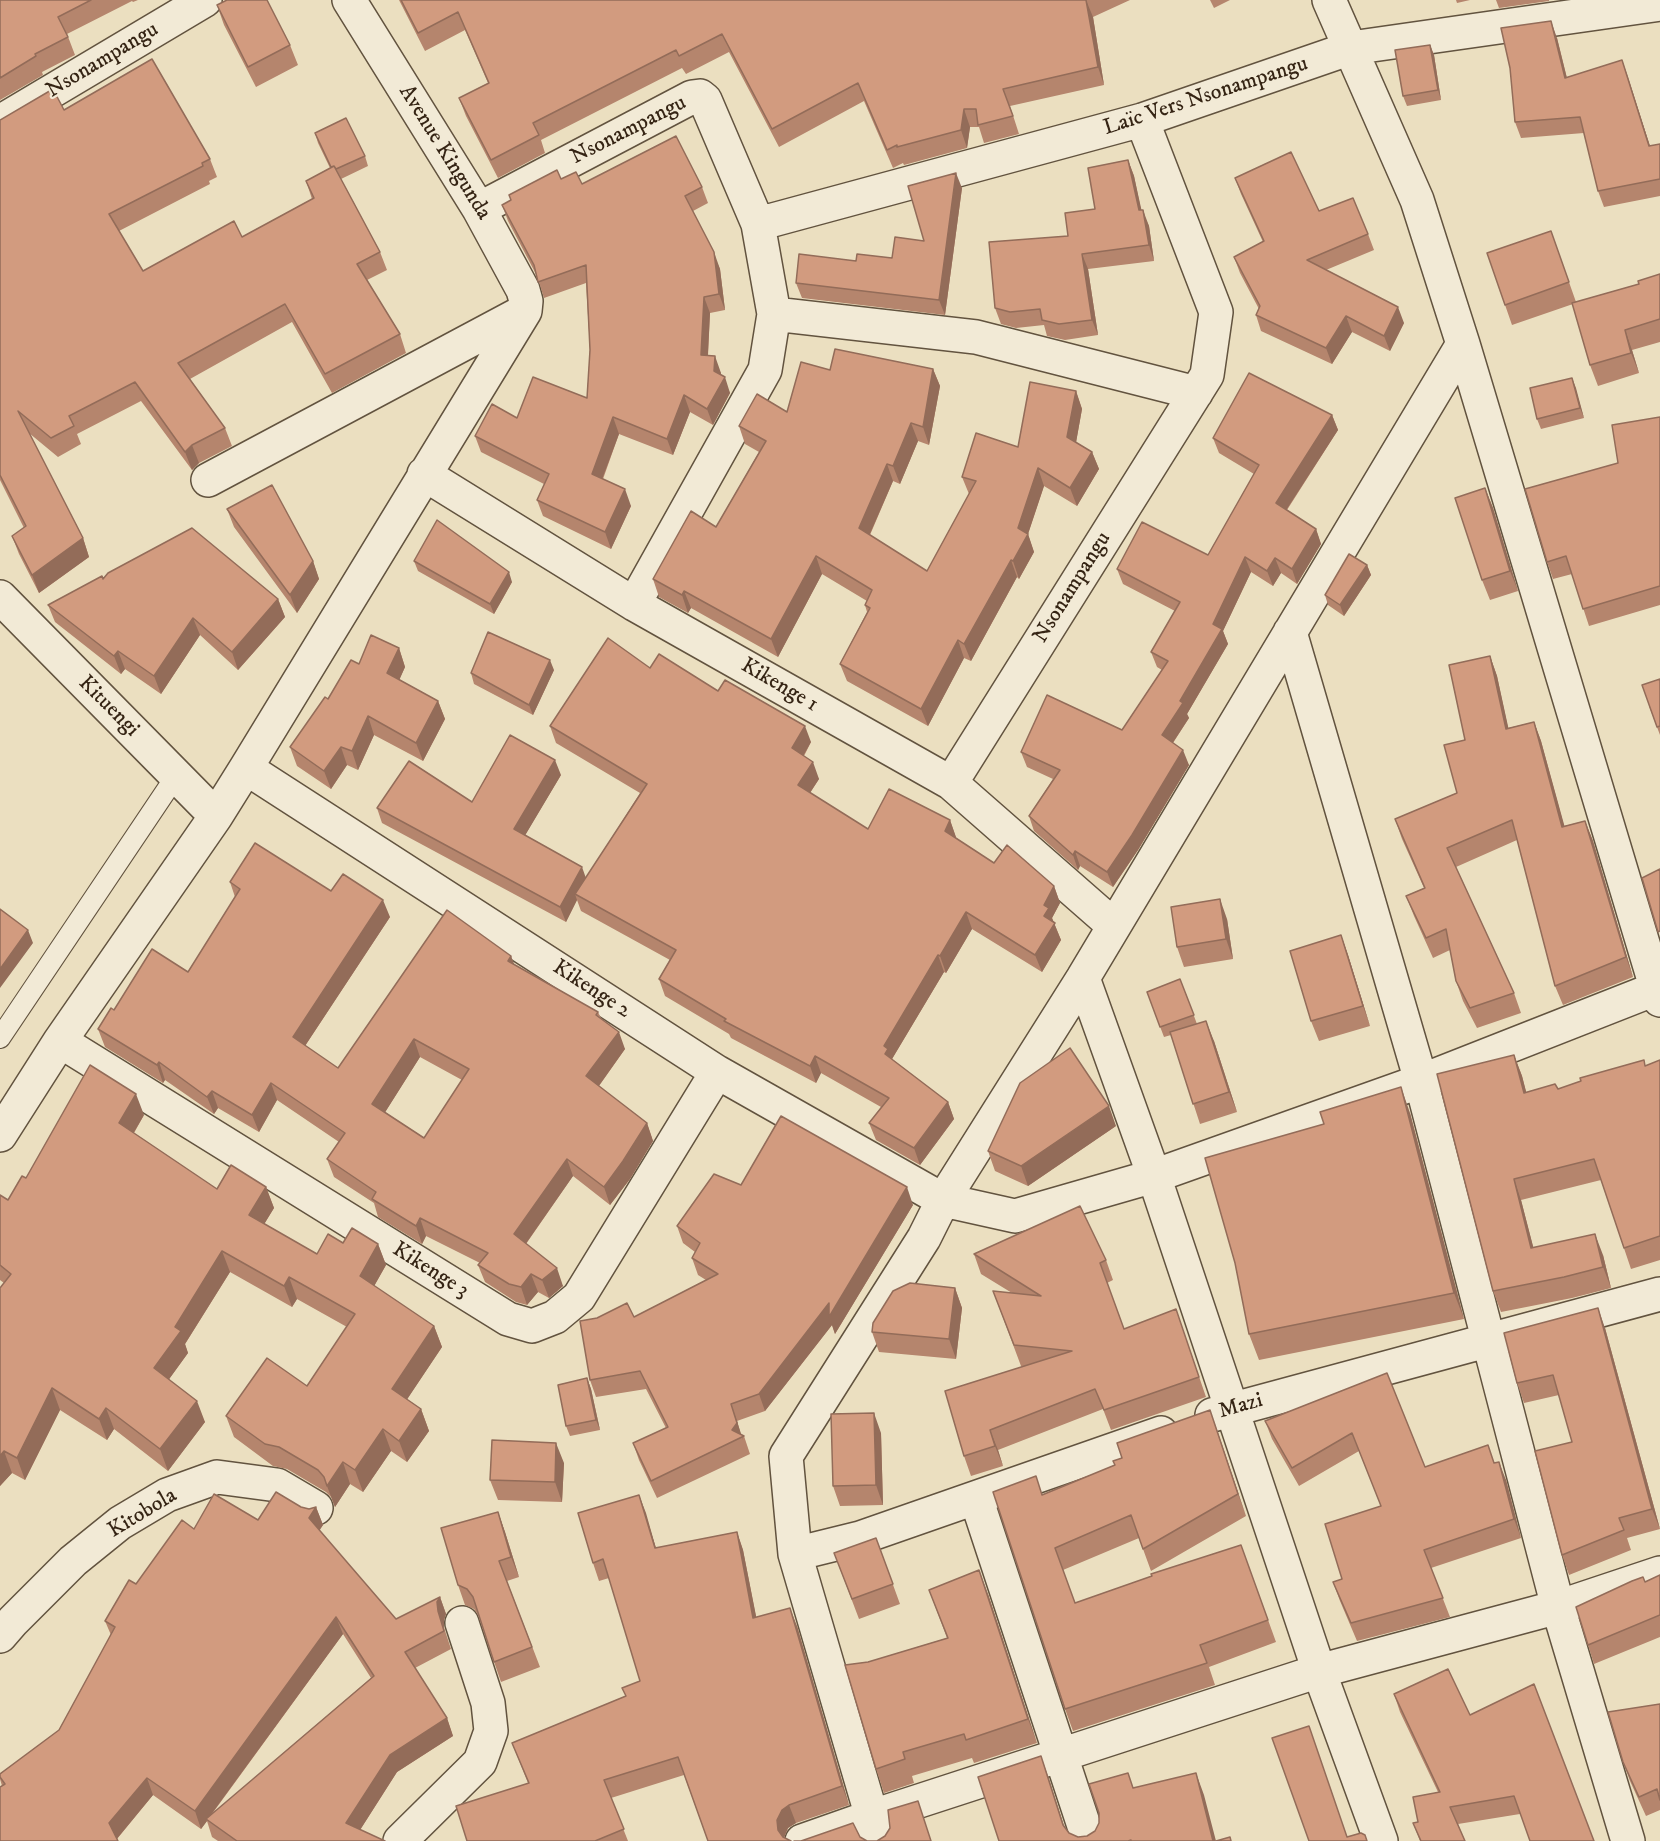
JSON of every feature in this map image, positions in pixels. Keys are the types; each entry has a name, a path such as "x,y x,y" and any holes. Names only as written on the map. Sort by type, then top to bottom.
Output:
{"street":[{"name":"Nsonampangu","path":"0,122 205,0"},
{"name":"Avenue Kingunda","path":"349,0 479,209 523,290 526,302 525,311"},
{"path":"1329,0 1417,200 1463,344 1659,991"},
{"name":"Laïc Vers Nsonampangu","path":"758,224 1142,120 1351,48 1660,4"},
{"name":"Nsonampangu","path":"479,209 692,97 700,96 705,100 758,224 774,314 765,370 634,604"},
{"name":"Nsonampangu","path":"951,783 1207,375 1216,312 1142,120"},
{"path":"0,1135 10,1096 60,1041 216,816 525,311"},
{"path":"208,480 525,311"},
{"path":"774,314 976,337 1196,393"},
{"path":"876,1828 795,1554 786,1456 924,1238 943,1200 1083,978 1463,344"},
{"name":"Kikenge 1","path":"424,474 634,604 951,783 1113,925"},
{"name":"Kituengi","path":"0,597 216,816"},
{"path":"1290,632 1421,1081 1558,1607 1628,1841"},
{"name":"Kikenge 2","path":"246,768 717,1072 943,1200 1015,1216 1154,1176 1421,1081 1659,991"},
{"path":"1083,978 1154,1176 1319,1671 1381,1841"},
{"name":"Kikenge 3","path":"60,1041 508,1319 532,1326 555,1317 579,1298 717,1072"},
{"name":"Mazi","path":"795,1554 860,1538 1232,1408 1660,1294"},
{"name":"Kitobola","path":"0,1636 73,1561 120,1522 167,1495 217,1477 277,1485 316,1508"},
{"path":"976,1498 1089,1841"},
{"path":"802,1841 876,1828 1060,1755 1319,1671 1558,1607 1660,1573"},
{"path":"400,1841 480,1762 490,1731 488,1703 462,1623"}],"lane":[{"path":"0,1038 176,776"}],"building":[{"path":"0,0 91,0 58,17 68,37 35,54 36,56 0,78"},
{"path":"227,0 267,0 290,45 248,67 217,5"},
{"path":"401,0 1086,0 1098,67 1003,89 1013,116 978,125 976,109 964,109 961,130 897,147 897,145 887,150 858,83 772,129 722,34 679,56 676,50 533,123 539,135 491,160 459,98 489,83 458,12 418,33"},
{"path":"1551,21 1565,78 1622,60 1649,146 1660,144 1660,179 1598,191 1580,117 1515,122 1510,68 1501,28"},
{"path":"1430,45 1438,90 1403,96 1395,50"},
{"path":"152,59 210,159 202,163 203,166 109,214 143,271 234,221 242,237 314,198 306,181 334,166 380,252 357,264 400,334 325,374 285,304 178,363 225,428 192,445 185,452 135,382 69,416 74,426 51,438 18,411 83,538 32,575 12,536 26,526 0,475 0,120 53,89 64,110"},
{"path":"346,118 365,156 336,169 334,166 331,167 315,133"},
{"path":"676,136 702,187 685,196 714,252 719,294 704,297 701,355 715,356 714,371 725,377 707,409 684,395 667,439 613,417 592,474 625,489 605,532 537,500 549,474 475,436 492,404 517,418 533,377 587,398 590,350 586,265 538,282 534,265 502,205 511,200 509,195 557,170 561,179 576,172 582,184"},
{"path":"1291,152 1319,211 1353,198 1368,234 1307,260 1398,307 1384,336 1346,316 1326,348 1256,315 1260,306 1234,257 1264,241 1235,178"},
{"path":"1128,160 1139,210 1143,210 1149,245 1082,254 1092,320 1059,324 1042,320 1040,309 1010,312 995,308 989,242 1068,236 1065,213 1095,209 1088,168"},
{"path":"956,173 939,300 796,283 799,254 856,261 857,254 892,258 895,237 924,241 908,186"},
{"path":"1551,231 1569,282 1505,305 1487,253"},
{"path":"1660,274 1660,319 1625,330 1631,353 1590,365 1572,303 1639,284 1638,281"},
{"path":"835,349 933,369 923,427 911,423 893,466 887,464 859,528 927,571 976,481 962,477 976,433 1018,447 1030,382 1076,391 1067,437 1092,452 1070,488 1038,468 1018,528 1028,534 964,644 958,640 921,709 840,664 870,608 865,605 872,590 816,556 771,639 684,591 682,595 653,579 691,511 716,527 766,441 739,426 757,394 787,412 801,362 830,370"},
{"path":"1249,373 1332,415 1276,503 1316,529 1292,569 1275,558 1267,571 1245,557 1213,624 1222,629 1180,701 1183,703 1162,735 1183,750 1107,872 1075,851 1073,855 1029,816 1060,770 1021,752 1047,695 1122,730 1168,661 1151,652 1180,602 1117,569 1142,522 1208,555 1259,465 1213,438"},
{"path":"1572,378 1580,408 1537,419 1530,388"},
{"path":"1660,417 1660,586 1583,609 1566,556 1547,562 1525,489 1618,463 1612,425"},
{"path":"272,485 313,561 290,595 227,509"},
{"path":"1485,488 1510,571 1482,580 1455,498"},
{"path":"437,520 509,572 490,604 414,561"},
{"path":"192,528 278,599 232,652 193,618 154,676 118,651 114,656 48,605 102,576 103,579 108,573"},
{"path":"1349,554 1367,565 1340,605 1325,595"},
{"path":"488,632 550,660 529,705 471,673"},
{"path":"371,635 399,648 387,673 438,701 416,743 368,716 352,751 341,747 324,771 290,747 325,697 328,699 351,660 359,664"},
{"path":"608,638 650,668 659,654 718,691 725,680 805,726 792,748 813,762 798,785 868,829 889,789 950,820 945,831 994,863 1007,845 1054,886 1044,905 1049,908 1044,916 1055,923 1035,955 966,912 884,1046 888,1049 885,1054 948,1102 914,1148 869,1123 889,1098 815,1056 810,1066 724,1021 726,1019 659,979 676,950 575,894 647,784 550,726"},
{"path":"1490,656 1506,729 1534,722 1562,827 1585,821 1626,957 1555,986 1512,820 1447,848 1514,993 1470,1008 1456,981 1446,929 1426,938 1406,896 1425,888 1395,819 1457,793 1444,745 1465,740 1449,665"},
{"path":"1660,679 1660,726 1657,727 1642,685"},
{"path":"510,735 555,760 514,829 582,867 560,907 377,808 409,761 472,802"},
{"path":"255,843 331,891 343,874 383,900 293,1037 338,1068 447,910 511,956 508,961 598,1012 596,1015 619,1032 586,1076 647,1123 604,1187 567,1159 514,1234 557,1268 542,1280 531,1274 521,1287 509,1284 478,1265 488,1253 420,1218 416,1226 372,1199 376,1192 327,1159 345,1133 271,1083 252,1115 212,1091 207,1097 159,1062 157,1065 98,1029 111,1008 114,1010 152,949 188,972 240,889 230,882","holes":["414,1039 469,1069 424,1138 372,1104"]},
{"path":"1660,869 1660,931 1658,932 1642,878"},
{"path":"1220,899 1226,939 1177,947 1171,907"},
{"path":"0,909 28,930 0,969"},
{"path":"1341,935 1363,1006 1311,1021 1290,951"},
{"path":"1180,979 1194,1015 1160,1027 1147,992"},
{"path":"1206,1021 1229,1092 1193,1104 1170,1032"},
{"path":"1070,1048 1109,1106 1021,1166 988,1151 1020,1083"},
{"path":"1514,1055 1524,1093 1555,1084 1558,1089 1581,1081 1580,1078 1644,1060 1645,1066 1660,1060 1660,1236 1624,1248 1594,1159 1514,1179 1531,1248 1595,1234 1603,1267 1493,1291 1437,1074"},
{"path":"90,1065 136,1094 119,1123 217,1189 231,1165 266,1187 249,1215 317,1254 328,1234 343,1243 352,1228 378,1244 360,1276 434,1326 392,1389 421,1409 399,1441 383,1429 355,1470 343,1462 327,1486 318,1470 279,1447 265,1444 226,1416 267,1358 307,1386 355,1314 289,1277 284,1286 222,1251 175,1327 181,1331 154,1368 197,1401 160,1449 106,1408 99,1419 52,1388 17,1458 4,1451 0,1456 0,1288 11,1274 0,1265 0,1195 8,1200 22,1176 26,1178"},
{"path":"1401,1087 1454,1293 1249,1334 1235,1263 1205,1158 1324,1124 1320,1112"},
{"path":"781,1116 907,1187 829,1317 829,1303 759,1394 731,1404 737,1423 732,1430 744,1436 651,1481 633,1443 668,1427 640,1371 590,1380 580,1321 597,1318 627,1303 634,1317 718,1274 692,1258 700,1243 677,1226 714,1174 741,1185"},
{"path":"1080,1206 1106,1260 1100,1263 1124,1329 1176,1309 1199,1377 1104,1410 1095,1389 990,1430 995,1446 964,1456 945,1391 1072,1351 1014,1345 993,1291 1041,1296 974,1254"},
{"path":"910,1283 955,1288 949,1339 872,1332 873,1323 893,1291"},
{"path":"1598,1308 1652,1509 1619,1518 1624,1530 1562,1555 1535,1451 1572,1442 1553,1375 1517,1383 1504,1333"},
{"path":"1387,1373 1425,1467 1488,1445 1494,1463 1499,1462 1514,1519 1424,1550 1443,1598 1351,1623 1333,1582 1342,1579 1325,1524 1381,1506 1352,1433 1292,1468 1265,1421"},
{"path":"587,1378 596,1420 566,1426 558,1385"},
{"path":"1210,1410 1238,1494 1143,1549 1131,1515 1055,1548 1075,1603 1152,1576 1151,1574 1241,1545 1268,1620 1200,1645 1207,1663 1065,1709 993,1492 1036,1476 1042,1495 1115,1465 1113,1461 1122,1458 1117,1443"},
{"path":"874,1413 876,1485 833,1486 831,1414"},
{"path":"492,1440 556,1443 555,1482 490,1480"},
{"path":"276,1492 301,1507 309,1509 316,1507 309,1518 396,1619 440,1597 437,1602 438,1611 444,1631 405,1652 447,1718 390,1755 346,1823 385,1841 237,1841 206,1819 374,1676 336,1617 195,1811 147,1778 109,1823 118,1841 0,1841 0,1787 5,1784 0,1774 59,1730 115,1627 105,1621 129,1580 136,1584 182,1520 194,1529 214,1494 258,1520"},
{"path":"639,1495 655,1548 737,1532 753,1618 790,1608 842,1786 789,1805 782,1810 777,1820 778,1830 783,1837 791,1841 708,1841 678,1757 604,1780 624,1829 595,1841 467,1841 456,1806 529,1783 512,1743 626,1696 622,1688 640,1681 603,1559 593,1563 578,1513"},
{"path":"498,1512 511,1557 499,1561 532,1647 494,1662 473,1597 467,1589 458,1585 441,1528"},
{"path":"876,1538 893,1584 852,1599 834,1553"},
{"path":"979,1570 1028,1719 966,1740 964,1734 903,1752 905,1759 876,1769 845,1665 868,1662 948,1638 929,1590"},
{"path":"1660,1575 1660,1615 1588,1645 1576,1607 1632,1581 1643,1577 1645,1582"},
{"path":"1448,1669 1470,1715 1534,1684 1594,1841 1530,1841 1514,1796 1450,1807 1465,1841 1421,1841 1413,1823 1418,1822 1413,1797 1440,1792 1394,1694"},
{"path":"1660,1704 1660,1800 1657,1789 1639,1797 1623,1762 1608,1712"},
{"path":"1309,1726 1347,1837 1361,1833 1365,1835 1367,1841 1309,1841 1272,1738"},
{"path":"1041,1756 1063,1825 1069,1833 1078,1837 1087,1836 1095,1831 1099,1823 1099,1813 1089,1784 1128,1773 1133,1788 1196,1773 1213,1841 999,1841 978,1777"},
{"path":"918,1801 931,1841 877,1841 885,1836 890,1828 888,1810"},
{"path":"853,1823 860,1837 867,1841 801,1841"},
{"path":"1230,1837 1231,1841 1216,1841"}]}
